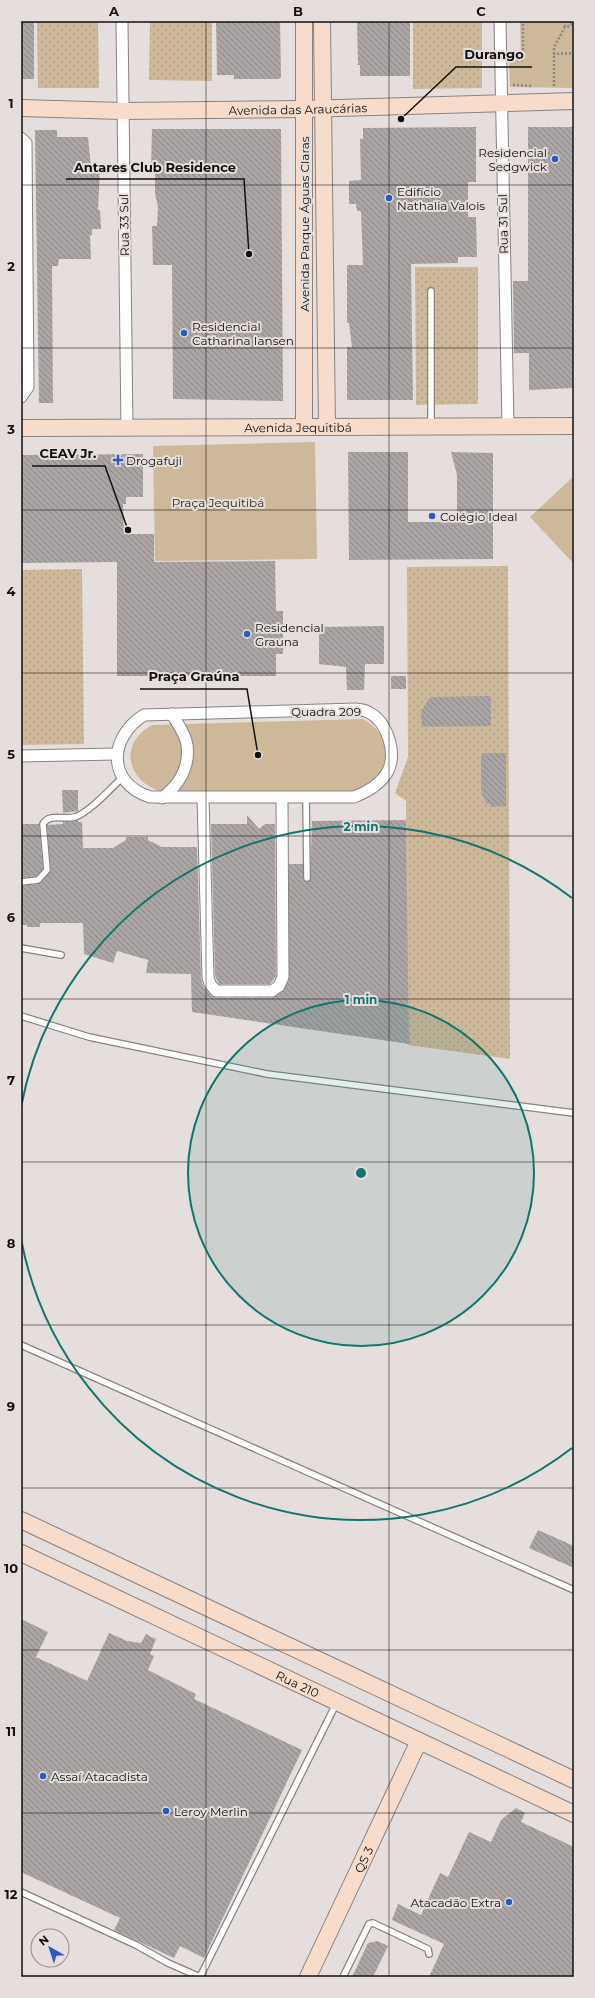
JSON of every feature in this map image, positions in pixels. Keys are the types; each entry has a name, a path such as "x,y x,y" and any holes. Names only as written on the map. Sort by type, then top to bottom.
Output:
{"main road":[{"name":"Avenida Parque Águas Claras","path":"304,21 304,427"},
{"name":"Avenida Parque Águas Claras","path":"322,21 327,427"},
{"name":"Avenida das Araucárias","path":"21,108 122,111 323,109 574,101"},
{"path":"305,350 327,350"},
{"name":"Avenida Jequitibá","path":"21,428 127,429 574,426"},
{"path":"21,1520 574,1780"},
{"name":"Rua 210","path":"21,1553 337,1702 418,1742 574,1814"},
{"name":"QS 3","path":"308,1977 418,1742"}],"street":[{"name":"Rua 33 Sul","path":"122,21 127,429"},
{"name":"Rua 31 Sul","path":"500,21 500,103 508,426"},
{"path":"21,138 26,143 28,387 21,397"},
{"name":"Quadra 209","path":"356,709 368,712 376,718 387,735 391,753 388,771 381,780 364,793 354,797 162,798 141,794 130,786 124,777 118,765 116,754 125,732 134,722 144,715 172,714 356,709"},
{"path":"162,798 173,790 182,777 187,761 187,744 172,714"},
{"path":"21,756 116,754"},
{"path":"203,798 208,977 210,984 216,991 272,991 279,986 283,977 282,798"}],"lane":[{"path":"431,291 431,427"},
{"path":"21,882 38,880 47,870 43,824 45,820 49,818 72,818 82,814 124,777"},
{"path":"306,797 307,878"},
{"path":"21,948 61,955"},
{"path":"21,1016 89,1037 267,1074 574,1113"},
{"path":"21,1345 574,1590"},
{"path":"21,1892 136,1945 168,1963 200,1977 337,1702"},
{"path":"343,1977 369,1924 373,1923 428,1949 429,1954"}],"path":[{"path":"511,67 511,61 523,60 523,22 528,21"},
{"path":"563,21 565,27"},
{"path":"554,86 553,54 557,39 565,27 570,26 573,21"},
{"path":"553,54 574,53"},
{"path":"512,79 512,86 540,86"},
{"path":"547,86 560,86"}],"green space":[{"path":"37,21 98,21 99,88 38,88"},
{"path":"150,21 212,21 212,81 149,80"},
{"path":"413,21 482,21 482,88 413,89"},
{"path":"520,21 574,21 574,88 510,87 509,58 521,58"},
{"path":"415,267 478,267 478,404 416,405"},
{"name":"Praça Jequitibá","path":"315,442 317,559 155,561 153,446"},
{"path":"574,476 574,564 530,517"},
{"path":"508,566 510,1059 408,1045 406,801 395,793 408,757 407,567"},
{"path":"82,569 84,744 21,745 21,570"},
{"path":"363,719 382,737 387,753 387,762 385,770 380,778 362,791 159,791 139,778 134,770 131,760 131,751 135,741 141,733 152,725"}],"building":[{"path":"21,21 34,21 34,79 21,79"},
{"path":"216,21 280,21 281,77 279,79 234,79 234,75 217,75"},
{"path":"357,21 410,21 410,76 360,76 360,65 358,65"},
{"path":"476,127 476,182 468,182 468,217 476,217 477,257 458,257 458,263 411,264 413,400 347,400 347,347 352,347 349,323 347,323 347,265 363,265 361,211 357,211 356,204 349,204 349,181 361,180 360,139 363,139 363,128"},
{"path":"528,127 574,127 574,388 529,390 529,353 514,353 513,281 528,281"},
{"path":"152,129 281,129 283,401 173,399 172,265 153,265 152,226 157,226 158,207 155,194 155,173 151,173"},
{"path":"35,130 57,130 57,137 88,137 91,167 100,167 98,210 100,210 101,229 92,229 92,235 90,235 91,259 59,259 58,266 52,266 53,403 39,403"},
{"path":"348,452 408,452 408,522 457,522 457,475 451,452 493,453 493,559 349,560"},
{"path":"143,454 143,497 126,497 126,504 123,504 124,534 154,534 154,562 275,561 276,611 283,611 283,654 276,654 276,676 117,676 117,562 21,563 21,455"},
{"path":"384,626 384,664 365,664 364,690 347,690 346,667 319,664 319,627"},
{"path":"391,676 406,676 406,689 391,689"},
{"path":"491,696 491,726 422,727 421,715 424,706 431,697"},
{"path":"481,753 506,753 506,806 489,807 490,804 486,804 481,790"},
{"path":"62,790 78,790 78,811 63,813"},
{"path":"247,815 259,829 265,824 275,824 276,976 270,984 219,984 215,976 211,824 247,824"},
{"path":"78,820 78,822 82,822 83,848 113,848 126,840 126,837 148,837 148,840 162,847 197,847 201,977 203,986 211,996 216,998 272,998 283,991 289,980 289,864 303,864 303,880 307,882 310,880 312,821 406,820 409,1044 192,1012 191,974 146,973 148,960 117,951 113,963 84,954 83,923 40,923 40,927 27,927 27,925 21,925 21,886 39,884 51,871 47,825 63,824 63,822"},
{"path":"21,824 39,824 43,869 36,876 21,878"},
{"path":"538,1530 574,1546 574,1568 529,1548"},
{"name":"Leroy Merlin","path":"21,1619 48,1632 36,1657 87,1681 109,1633 127,1641 141,1643 146,1634 156,1639 150,1654 154,1656 148,1670 196,1694 194,1699 302,1750 204,1958 180,1946 174,1958 114,1930 120,1918 21,1872"},
{"name":"Atacadão Extra","path":"516,1808 525,1813 521,1822 574,1847 574,1977 429,1977 444,1944 392,1920 398,1904 421,1915 440,1873 448,1877 469,1832 491,1842 501,1820"},
{"path":"378,1941 388,1946 373,1977 352,1977 368,1943"}],"place":[{"name":"Durango","path":"401,119"},
{"name":"Residencial Sedgwick","path":"555,159"},
{"name":"Edifício Nathalia Valois","path":"389,198"},
{"name":"Antares Club Residence","path":"249,254"},
{"name":"Residencial Catharina Iansen","path":"184,333"},
{"name":"Drogafuji","path":"118,460"},
{"name":"Colégio Ideal","path":"432,516"},
{"name":"CEAV Jr.","path":"128,530"},
{"name":"Residencial Grauna","path":"247,634"},
{"name":"Praça Graúna","path":"258,755"},
{"name":"Assaí Atacadista","path":"43,1776"},
{"name":"Leroy Merlin","path":"166,1811"},
{"name":"Atacadão Extra","path":"509,1902"}]}
